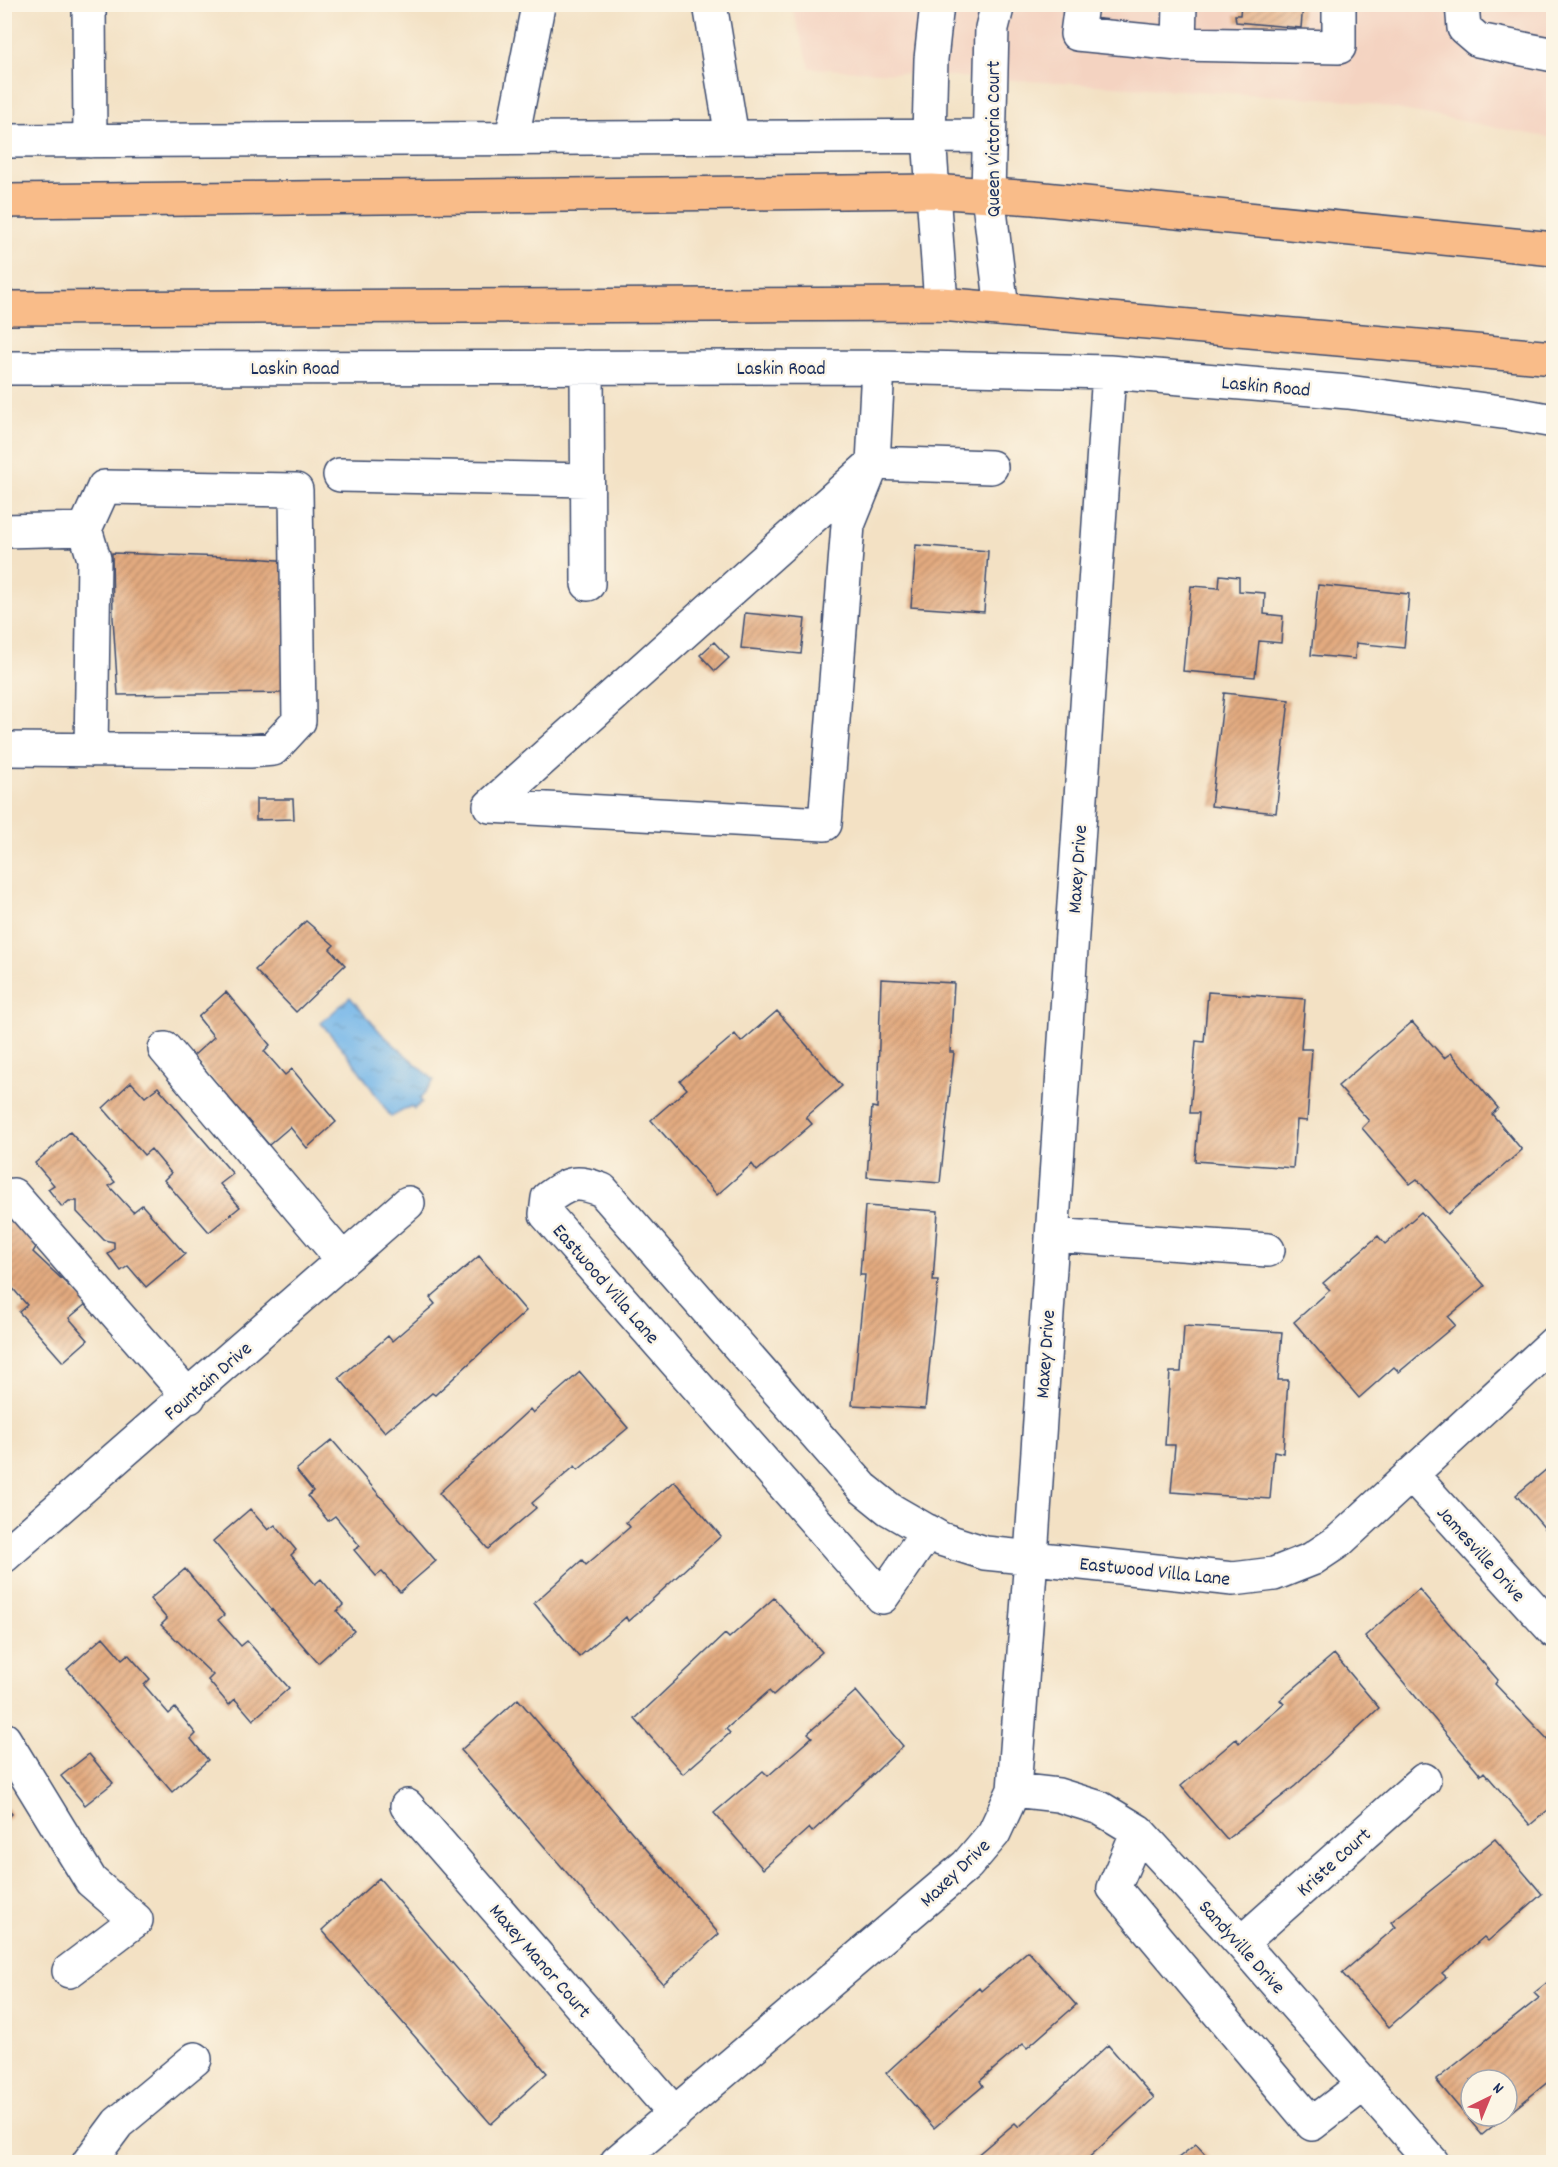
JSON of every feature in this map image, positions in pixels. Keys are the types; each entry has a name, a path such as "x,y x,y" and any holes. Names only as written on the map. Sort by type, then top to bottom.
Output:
{"main road":[{"path":"4,201 932,191 987,194 1554,249"},
{"path":"4,308 941,304 1554,358"}],"street":[{"path":"89,4 90,141"},
{"path":"710,4 732,137"},
{"path":"937,4 929,136 941,304"},
{"name":"Queen Victoria Court","path":"998,4 992,28 987,194 1002,309"},
{"path":"1081,4 1077,34 1179,44 1339,47 1339,4"},
{"path":"1179,44 1180,4"},
{"path":"1462,4 1464,28 1478,40 1554,55"},
{"path":"512,138 541,5"},
{"path":"4,141 989,136"},
{"path":"587,367 588,584"},
{"path":"878,367 873,463 848,525 825,824 490,806 873,463 991,466"},
{"name":"Laskin Road","path":"4,368 878,367 1109,372 1348,392 1509,412 1554,422"},
{"name":"Maxey Drive","path":"617,2163 967,1865 994,1833 1014,1790 1109,372"},
{"path":"340,476 587,480"},
{"path":"4,749 91,750 250,751 273,748 299,722 296,490 104,487 85,530 94,559 91,750"},
{"path":"4,531 85,530"},
{"path":"165,1049 343,1260"},
{"name":"Eastwood Villa Lane","path":"927,1531 882,1597 546,1214 548,1198 564,1186 584,1183 602,1190 863,1488 889,1509 941,1539 985,1553 1233,1579 1274,1574 1312,1559 1340,1541 1554,1343"},
{"path":"13,1195 189,1397"},
{"name":"Fountain Drive","path":"4,1556 189,1397 408,1203"},
{"path":"1052,1235 1268,1250"},
{"name":"Jamesville Drive","path":"1411,1474 1554,1631"},
{"path":"4,1738 91,1881 136,1920 69,1971"},
{"name":"Kriste Court","path":"1241,1943 1424,1780"},
{"name":"Sandyville Drive","path":"1014,1790 1058,1795 1100,1808 1138,1831 1241,1943 1432,2163"},
{"name":"Maxey Manor Court","path":"407,1806 675,2114"},
{"path":"1138,1831 1114,1888 1312,2124 1364,2084"},
{"path":"89,2163 118,2123 195,2059"}],"shaded area":[{"path":"791,5 1553,5 1553,138 1349,100 810,68"}],"water":[{"path":"350,997 381,1033 434,1080 420,1099 422,1102 414,1109 411,1106 391,1117 352,1060 321,1023"}],"building":[{"path":"1241,4 1303,4 1301,28 1236,22 1235,15 1240,15"},
{"path":"916,545 988,551 984,612 911,607"},
{"path":"112,553 289,561 288,693 118,695"},
{"path":"1220,575 1239,577 1239,591 1265,593 1264,614 1283,616 1281,643 1259,641 1255,677 1183,671 1191,586 1219,588"},
{"path":"1318,585 1409,594 1404,648 1356,643 1355,659 1311,655"},
{"path":"745,613 805,619 801,654 741,648"},
{"path":"714,642 729,658 715,671 700,655"},
{"path":"1224,693 1289,700 1276,813 1211,806"},
{"path":"256,799 293,799 294,819 256,820"},
{"path":"306,921 334,945 330,949 345,965 296,1012 255,970"},
{"path":"881,979 954,983 950,1052 954,1052 940,1183 867,1177 872,1107 877,1108"},
{"path":"226,992 270,1045 264,1051 285,1075 292,1069 336,1122 307,1148 290,1127 269,1145 193,1056 214,1037 198,1017"},
{"path":"1208,992 1305,999 1301,1049 1312,1049 1307,1121 1297,1120 1293,1168 1195,1161 1199,1113 1190,1113 1196,1041 1204,1042"},
{"path":"777,1011 842,1086 806,1117 812,1124 757,1171 752,1164 717,1195 651,1120 687,1089 680,1081 735,1034 741,1042"},
{"path":"1412,1022 1444,1058 1451,1053 1498,1108 1492,1114 1522,1150 1448,1214 1417,1179 1410,1184 1362,1128 1369,1121 1338,1086"},
{"path":"131,1082 145,1097 158,1087 233,1174 220,1184 240,1207 209,1232 164,1180 171,1173 151,1149 144,1155 103,1108"},
{"path":"70,1132 115,1182 109,1186 133,1212 142,1205 185,1254 146,1287 128,1266 121,1271 108,1254 114,1249 114,1242 104,1240 77,1212 77,1201 69,1201 62,1207 48,1189 54,1185 35,1163"},
{"path":"865,1206 938,1211 933,1281 938,1281 925,1409 852,1405 865,1275 860,1275"},
{"path":"1421,1212 1485,1286 1448,1317 1455,1325 1399,1372 1394,1367 1359,1398 1294,1322 1330,1290 1323,1283 1378,1236 1385,1244"},
{"path":"13,1219 36,1247 33,1252 87,1303 69,1318 88,1340 63,1362 19,1312 27,1305 4,1278 4,1226"},
{"path":"479,1256 526,1311 435,1395 432,1393 385,1432 339,1378 388,1336 392,1341 435,1304 430,1298"},
{"path":"1184,1326 1282,1332 1278,1380 1288,1380 1283,1453 1274,1451 1270,1499 1171,1492 1175,1445 1165,1445 1170,1372 1181,1372"},
{"path":"580,1372 628,1428 578,1470 575,1466 532,1503 536,1508 488,1549 439,1493 530,1409 533,1413"},
{"path":"332,1440 436,1561 400,1592 382,1572 376,1576 354,1550 360,1546 335,1516 328,1521 308,1496 313,1491 296,1470"},
{"path":"1554,1463 1554,1539 1516,1495"},
{"path":"674,1481 721,1536 628,1621 626,1617 579,1657 534,1603 582,1560 586,1565 630,1527 626,1522"},
{"path":"250,1509 268,1530 275,1525 296,1550 291,1555 315,1584 321,1579 343,1605 337,1611 354,1631 318,1663 213,1541"},
{"path":"185,1569 224,1615 218,1620 241,1646 247,1641 289,1688 253,1720 235,1699 229,1705 208,1680 213,1675 161,1625 167,1619 150,1599"},
{"path":"1419,1589 1498,1680 1495,1684 1554,1746 1554,1805 1530,1825 1484,1772 1481,1775 1365,1636"},
{"path":"774,1598 822,1652 773,1695 769,1691 726,1729 730,1733 683,1774 635,1719 725,1634 729,1638"},
{"path":"103,1637 122,1659 128,1654 150,1679 144,1685 169,1714 175,1708 196,1734 191,1739 208,1760 172,1792 67,1669"},
{"path":"1334,1654 1379,1708 1295,1786 1227,1839 1181,1786 1236,1739 1239,1743 1284,1704 1280,1700"},
{"path":"856,1691 903,1746 812,1832 809,1828 763,1869 714,1813 763,1771 768,1776 812,1737 808,1733"},
{"path":"518,1699 719,1934 663,1984 461,1750"},
{"path":"89,1754 113,1783 85,1805 61,1776"},
{"path":"5,1805 12,1814 5,1821"},
{"path":"1495,1839 1542,1894 1488,1941 1484,1937 1442,1973 1446,1977 1389,2027 1342,1973 1396,1927 1391,1922"},
{"path":"379,1878 547,2073 491,2124 322,1930"},
{"path":"1028,1951 1076,2005 1027,2048 1023,2044 980,2081 983,2086 934,2128 886,2073 979,1988 981,1991"},
{"path":"1554,1977 1554,2077 1519,2105 1519,2068 1459,2068 1459,2108 1436,2080 1539,1998 1534,1993"},
{"path":"1108,2045 1154,2098 1084,2162 969,2162 1015,2123 1019,2127"},
{"path":"1476,2128 1490,2128 1482,2135"},
{"path":"1196,2144 1212,2162 1173,2162"}]}
